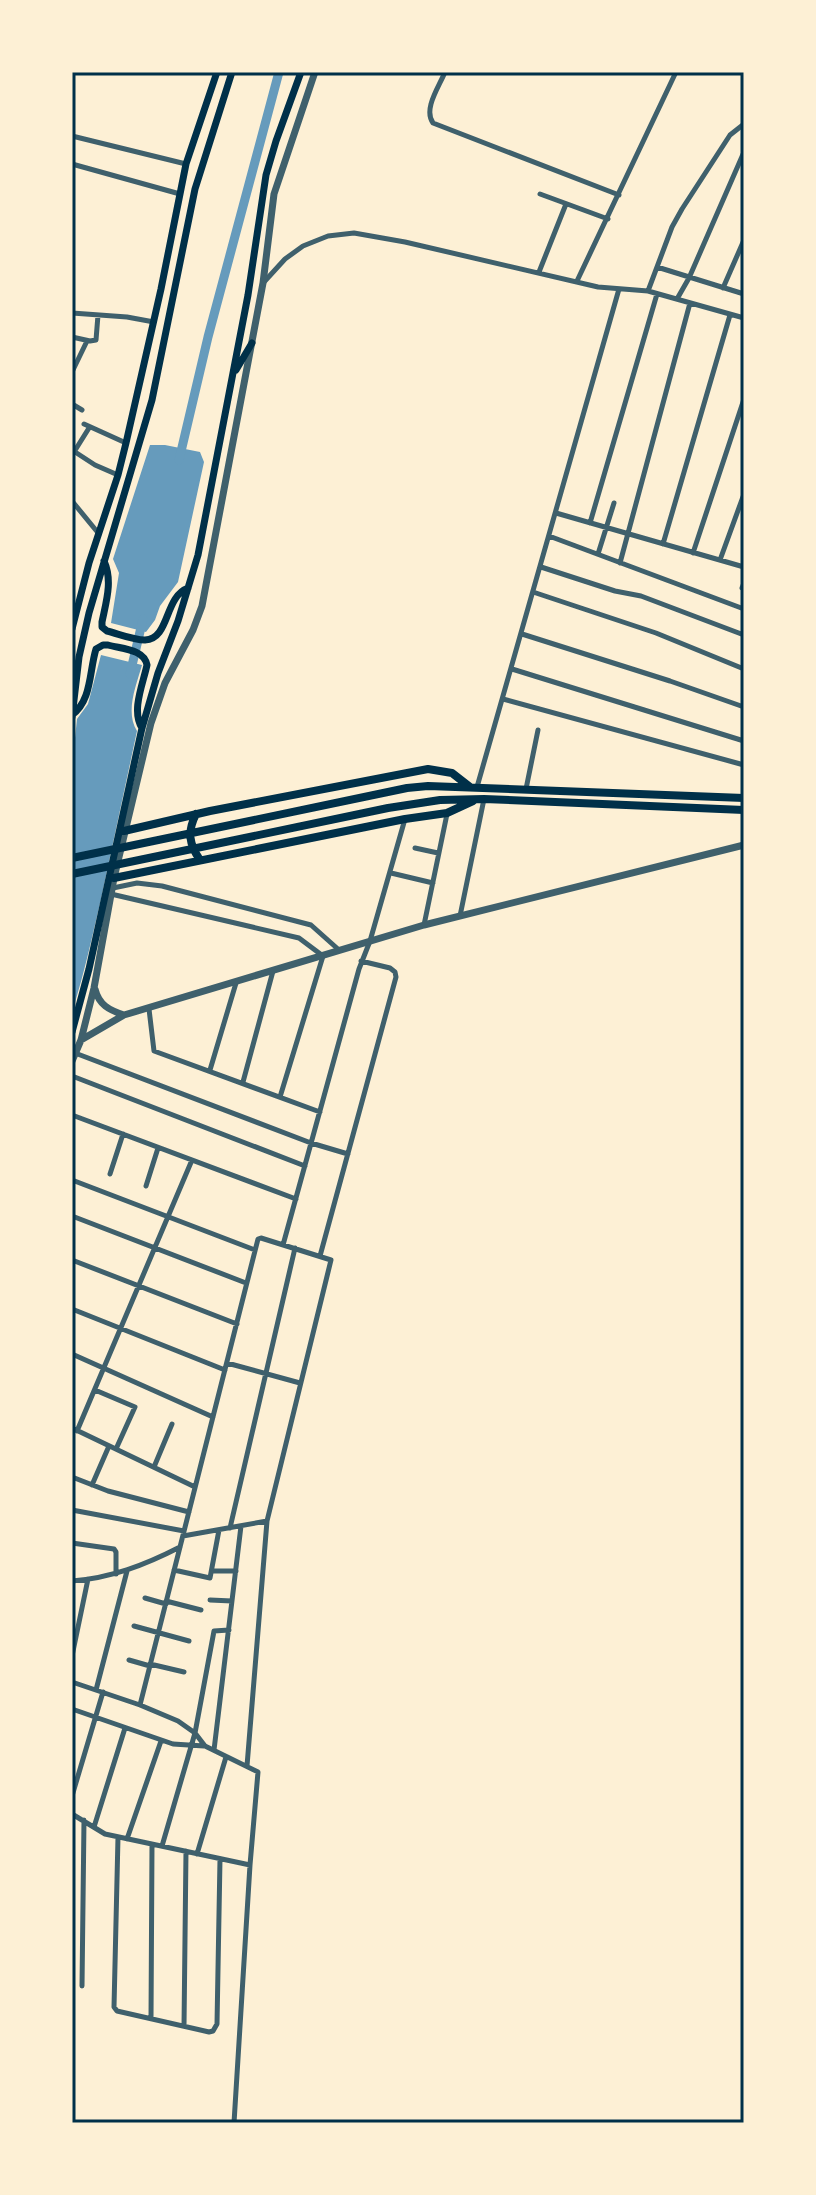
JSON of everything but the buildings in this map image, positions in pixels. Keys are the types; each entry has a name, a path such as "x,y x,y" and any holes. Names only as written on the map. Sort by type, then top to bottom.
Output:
{"main road":[{"path":"72,629 126,443 186,164 217,72"},
{"path":"72,716 84,635 152,400 195,189 232,72"},
{"path":"72,1032 89,969 142,728 198,555 252,273 266,175 301,72"},
{"path":"186,164 195,189"},
{"path":"233,375 252,343"},
{"path":"104,561 109,581 102,627 107,631 143,640 154,637 160,632 174,598 188,588"},
{"path":"72,716 85,700 96,649 108,645 145,657 147,665 137,711 137,720 142,728"},
{"path":"124,831 428,769 452,773 474,787"},
{"path":"72,858 428,786 744,798"},
{"path":"113,887 200,860 447,813 480,799"},
{"path":"72,874 388,808 440,800 744,810"},
{"path":"196,814 189,838 200,860"}],"street":[{"path":"315,72 274,194 263,283 202,606 157,703 124,831 94,988 74,1057 348,1154"},
{"path":"445,72 429,110 433,123 619,195"},
{"path":"577,281 676,72"},
{"path":"648,291 682,209 730,135 744,124"},
{"path":"72,136 186,164"},
{"path":"677,299 741,169 744,152"},
{"path":"72,164 180,194"},
{"path":"540,194 608,219"},
{"path":"539,272 566,204"},
{"path":"263,283 285,259 303,246 328,236 354,233 598,287 648,291 744,318"},
{"path":"723,288 744,240"},
{"path":"657,267 744,294"},
{"path":"474,787 512,669 619,289"},
{"path":"590,523 657,294"},
{"path":"620,563 690,303"},
{"path":"72,313 154,322"},
{"path":"663,544 730,314"},
{"path":"72,337 93,341 97,337 98,315"},
{"path":"72,372 87,341"},
{"path":"693,553 744,399"},
{"path":"72,404 82,410"},
{"path":"118,475 73,451 87,426 126,443"},
{"path":"720,560 744,494"},
{"path":"72,501 99,534"},
{"path":"598,554 614,503"},
{"path":"556,513 744,567"},
{"path":"549,536 744,609"},
{"path":"541,566 615,591 647,598 744,635"},
{"path":"533,592 656,633 744,669"},
{"path":"522,634 744,707"},
{"path":"512,669 744,741"},
{"path":"503,699 744,765"},
{"path":"526,789 538,730"},
{"path":"460,916 480,799"},
{"path":"424,925 447,813"},
{"path":"283,1245 361,961 370,941 405,819"},
{"path":"81,1040 124,1015 424,925 744,845"},
{"path":"415,848 438,853"},
{"path":"391,873 433,883"},
{"path":"113,887 137,883 162,886 311,925 339,951"},
{"path":"113,887 299,938 323,956"},
{"path":"280,1097 323,956"},
{"path":"320,1256 396,977 390,968 361,961"},
{"path":"243,1082 273,971"},
{"path":"210,1070 236,983"},
{"path":"94,988 104,1006 124,1015"},
{"path":"149,1009 154,1051 320,1112"},
{"path":"72,1076 305,1166"},
{"path":"72,1115 296,1199"},
{"path":"110,1174 123,1134"},
{"path":"146,1186 158,1148"},
{"path":"192,1160 95,1390 75,1430 195,1487"},
{"path":"72,1180 255,1250"},
{"path":"72,1216 247,1284"},
{"path":"140,1705 258,1240 261,1238 331,1260 267,1521 247,1766"},
{"path":"230,1528 295,1248"},
{"path":"72,1260 237,1324"},
{"path":"72,1309 226,1367 300,1383"},
{"path":"72,1354 213,1417"},
{"path":"95,1390 135,1407 116,1449"},
{"path":"154,1467 172,1424"},
{"path":"92,1485 109,1446"},
{"path":"72,1477 189,1512"},
{"path":"72,1510 183,1534 267,1521"},
{"path":"214,1750 241,1526"},
{"path":"174,1570 208,1578 219,1530"},
{"path":"72,1543 114,1549 116,1574"},
{"path":"72,1581 127,1571 180,1547"},
{"path":"96,1690 127,1571"},
{"path":"212,1571 236,1571"},
{"path":"72,1656 88,1579"},
{"path":"145,1598 201,1610"},
{"path":"210,1600 232,1601"},
{"path":"134,1626 189,1641"},
{"path":"162,1846 195,1733 214,1631 229,1630"},
{"path":"129,1660 184,1672"},
{"path":"72,1682 178,1721 195,1733 205,1746"},
{"path":"72,1796 103,1692"},
{"path":"72,1709 161,1741 191,1747 205,1746 258,1771 234,2123"},
{"path":"94,1827 125,1728"},
{"path":"127,1839 161,1741"},
{"path":"197,1854 226,1757"},
{"path":"72,1814 105,1834 250,1865"},
{"path":"82,1986 84,1820"},
{"path":"118,1837 113,2005 117,2011 209,2032 217,2024 220,1859"},
{"path":"151,2019 152,1844"},
{"path":"184,2026 186,1851"}],"water":[{"path":"150,445 200,452 204,462 178,582 146,632 111,623 119,573 113,559"},
{"path":"101,655 142,665 132,707 137,731 101,899 72,1012 72,766 77,719 88,704"}],"waterway":[{"path":"179,460 208,337 279,72"},
{"path":"130,674 143,619"}]}
